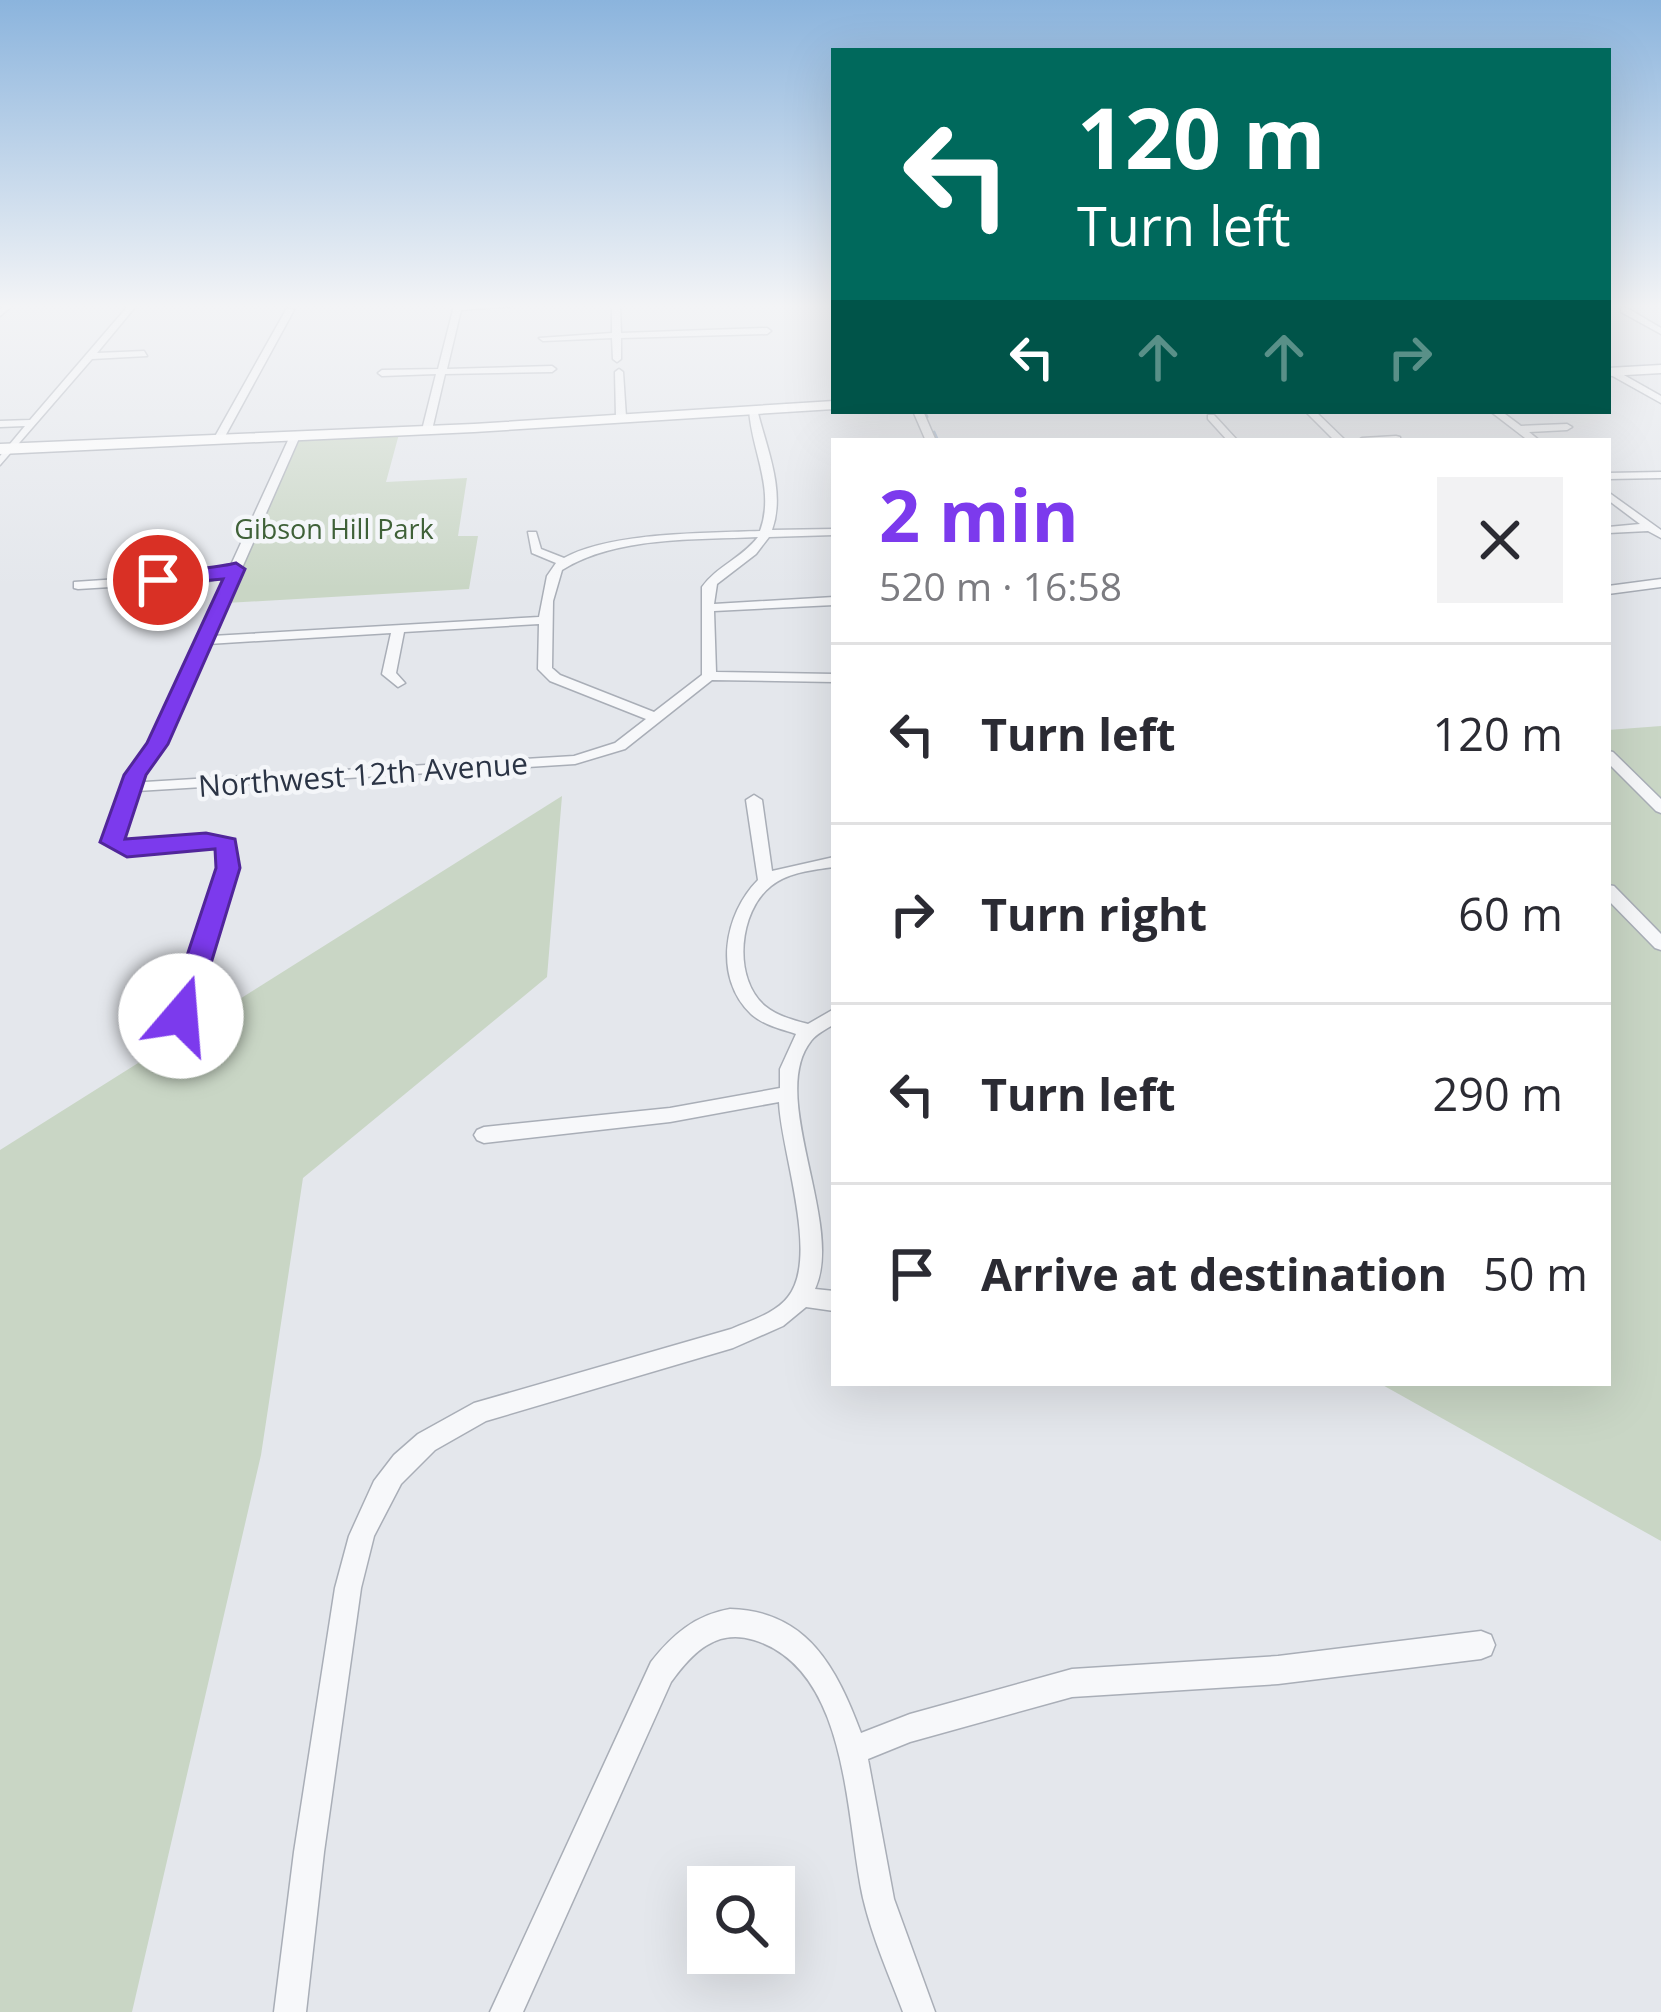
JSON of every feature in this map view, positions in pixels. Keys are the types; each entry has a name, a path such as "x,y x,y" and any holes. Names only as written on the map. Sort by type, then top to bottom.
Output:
{"main road":[{"path":"4,453 831,405"}],"street":[{"path":"4,453 54,400"},
{"path":"218,440 240,400"},
{"path":"427,430 435,400"},
{"path":"620,400 621,417"},
{"path":"752,409 774,514 765,536 712,580 705,596 709,676 831,678"},
{"path":"1313,414 1338,438"},
{"path":"1499,414 1531,438"},
{"path":"1211,417 1230,438"},
{"path":"0,424 34,423"},
{"path":"1520,429 1567,427"},
{"path":"181,1016 228,868 227,844 206,841 127,850 112,842 134,779 157,744 295,436"},
{"path":"1611,476 1661,476"},
{"path":"1611,497 1656,531"},
{"path":"1611,530 1656,531"},
{"path":"657,718 550,675 544,663 550,581 563,562 609,545 831,532"},
{"path":"532,534 536,551 563,562"},
{"path":"78,585 209,577 236,569"},
{"path":"1611,590 1661,583"},
{"path":"706,608 831,601"},
{"path":"205,640 546,620"},
{"path":"398,629 389,674 398,683"},
{"name":"Northwest 12th Avenue","path":"134,779 140,787 152,788 574,760 615,749 709,676"},
{"path":"1611,758 1661,808"},
{"path":"754,800 763,884"},
{"path":"806,1030 762,1013 752,1004 742,982 737,927 744,906 763,884 786,872 831,863"},
{"path":"1611,893 1661,944"},
{"path":"290,2012 346,1607 365,1528 393,1474 435,1435 482,1411 733,1338 771,1323 801,1298 808,1283 810,1240 789,1094 791,1065 806,1030 831,1017"},
{"path":"484,1135 670,1115 789,1094"},
{"path":"801,1298 831,1301"},
{"path":"506,2012 661,1672 684,1643 711,1626 741,1623 763,1627 802,1646 824,1676 852,1751 881,1906 919,2012"},
{"path":"852,1751 910,1728 1072,1683 1278,1670 1480,1645"}],"green space":[{"name":"Gibson Hill Park","path":"399,434 386,482 467,478 458,536 478,536 469,589 226,603 300,439"},
{"path":"1661,726 1661,1541 1384,1386 1611,1386 1611,730"},
{"path":"562,796 547,977 303,1178 261,1455 132,2012 0,2012 0,1150"}],"waterway":[{"path":"934,432 937,438"}],"route":[{"path":"158,580 209,577 236,569 157,744 135,775 112,842 127,850 206,841 227,844 228,868 181,1016"}]}
